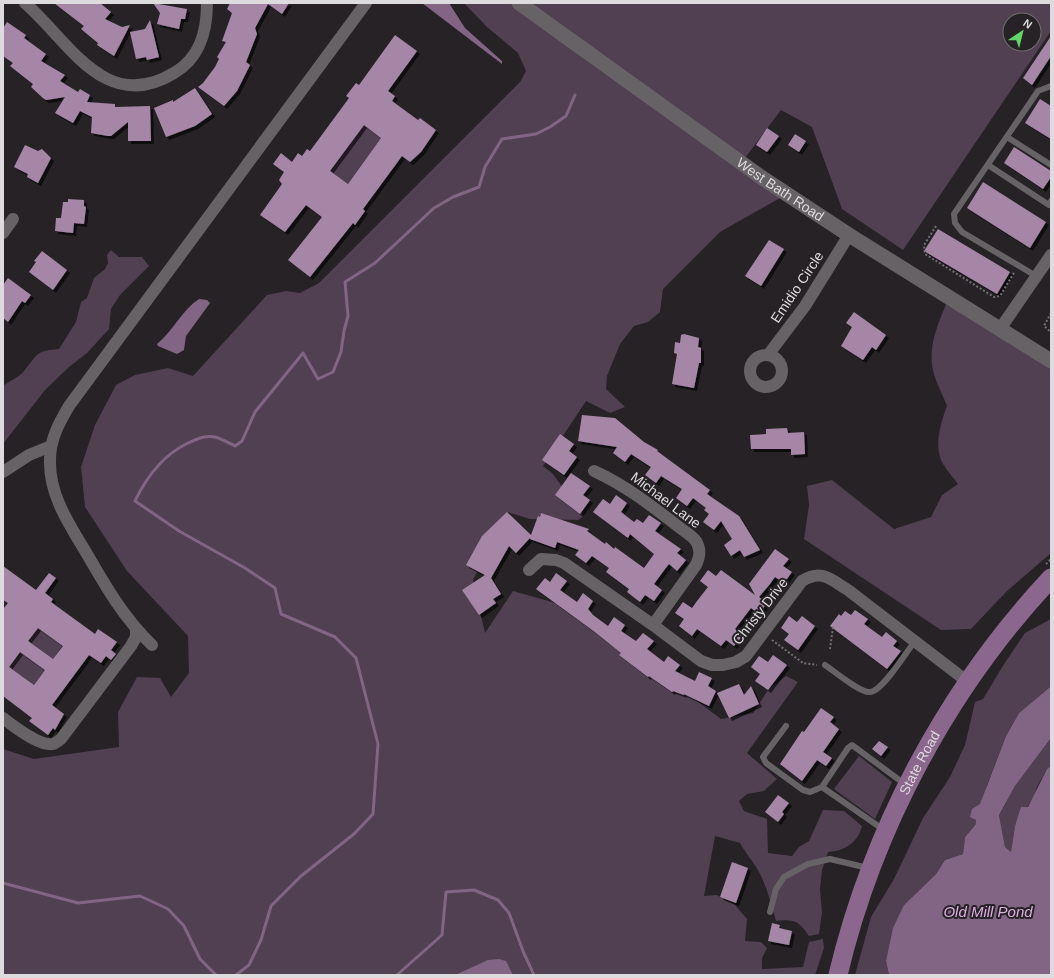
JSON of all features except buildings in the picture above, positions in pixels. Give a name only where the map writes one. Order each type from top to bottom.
[{"type":"main road","name":"State Road","points":[[838,975],[853,921],[871,869],[907,786],[937,731],[968,682],[1016,618],[1051,578]]},
{"type":"street","points":[[25,3],[38,14],[90,69],[101,77],[128,85],[153,83],[167,78],[188,63],[197,50],[204,35],[208,3]]},
{"type":"street","points":[[152,645],[136,629],[118,606],[59,506],[52,484],[50,460],[58,423],[366,3]]},
{"type":"street","name":"West Bath Road","points":[[519,3],[761,177],[849,235],[1051,361]]},
{"type":"street","points":[[3,233],[13,219]]},
{"type":"street","name":"Emidio Circle","points":[[768,355],[805,306],[849,235]]},
{"type":"street","points":[[1000,329],[1051,254]]},
{"type":"street","points":[[3,472],[29,455],[52,446]]},
{"type":"street","name":"Michael Lane","points":[[594,471],[615,480],[666,517],[695,540],[699,549],[700,557],[696,565],[653,625]]},
{"type":"street","name":"Christy Drive","points":[[529,570],[541,559],[556,560],[564,563],[653,625],[701,661],[712,665],[723,665],[736,662],[746,656],[802,581],[811,576],[820,575],[829,578],[848,590],[968,682]]},
{"type":"street","points":[[3,718],[26,734],[45,743],[53,744],[61,739],[131,646],[136,637],[136,629]]},
{"type":"lane","points":[[1036,276],[962,232],[955,223],[954,214],[1038,91],[1051,86]]},
{"type":"lane","points":[[1006,137],[1051,165]]},
{"type":"lane","points":[[988,165],[1049,205],[1051,201]]},
{"type":"lane","points":[[825,665],[862,690],[870,692],[877,690],[884,683],[915,641]]},
{"type":"lane","points":[[786,726],[763,757],[766,763],[803,790],[810,792],[822,786],[848,748],[852,745],[907,786]]},
{"type":"lane","points":[[822,786],[886,832]]},
{"type":"lane","points":[[770,912],[776,888],[784,877],[808,864],[830,859],[871,869]]},
{"type":"path","points":[[936,226],[924,245],[925,254],[994,298],[1000,296],[1018,266]]},
{"type":"path","points":[[1051,313],[1044,326],[1051,332]]},
{"type":"path","points":[[830,650],[833,627]]},
{"type":"path","points":[[768,637],[803,663],[817,665]]},
{"type":"shaded area","points":[[464,3],[1051,3],[1051,31],[1042,44],[1042,12],[1002,12],[1002,52],[1037,52],[903,250],[842,209],[812,127],[781,110],[742,162],[787,194],[720,232],[663,289],[660,312],[648,322],[634,326],[620,344],[607,376],[606,389],[625,407],[610,413],[586,401],[543,466],[552,473],[584,516],[578,520],[530,519],[507,512],[473,580],[485,633],[513,591],[573,608],[721,719],[753,713],[768,690],[786,676],[798,682],[747,753],[777,779],[764,791],[747,794],[739,801],[744,811],[767,819],[768,853],[792,856],[799,847],[809,841],[823,810],[844,811],[862,826],[857,837],[850,845],[840,850],[828,852],[822,870],[820,889],[822,912],[819,934],[809,936],[796,922],[787,920],[776,921],[762,878],[740,843],[715,836],[704,896],[717,895],[735,905],[747,919],[745,941],[761,942],[767,948],[762,958],[762,969],[803,967],[809,942],[823,939],[824,948],[815,975],[3,975],[3,749],[34,759],[119,747],[118,712],[137,677],[160,678],[171,697],[189,673],[188,636],[127,571],[85,507],[81,467],[95,425],[116,385],[135,375],[168,368],[193,376],[267,295],[286,291],[300,293],[319,283],[520,82],[526,71],[518,53],[487,27]]},
{"type":"shaded area","points":[[375,123],[386,131],[348,184],[341,179],[336,185],[326,178],[364,125],[370,130]]},
{"type":"shaded area","points":[[111,250],[119,257],[142,257],[149,266],[120,295],[111,309],[109,329],[87,353],[69,367],[45,390],[3,444],[3,386],[22,373],[41,352],[59,349],[76,322],[81,302],[87,298],[94,278],[105,269],[108,263],[107,255]]},
{"type":"shaded area","points":[[949,297],[1051,361],[1051,553],[1006,592],[971,629],[941,630],[804,539],[809,505],[807,486],[832,480],[894,529],[931,517],[942,495],[958,484],[945,467],[940,457],[938,442],[942,419],[947,406],[935,378],[932,364],[935,335]]},
{"type":"shaded area","points":[[1051,619],[1050,687],[1019,713],[1006,736],[987,785],[976,824],[965,837],[963,854],[945,860],[936,874],[904,905],[886,961],[889,975],[855,975],[871,917],[894,879],[923,818],[950,777],[965,745],[975,702],[983,699],[1025,633]]},
{"type":"shaded area","points":[[39,626],[53,639],[64,643],[50,664],[26,643]]},
{"type":"shaded area","points":[[23,648],[27,658],[46,668],[34,685],[9,667]]},
{"type":"shaded area","points":[[1051,738],[1051,766],[1047,769],[1033,798],[1015,826],[1011,853],[1005,847],[999,815],[1015,786]]},
{"type":"shaded area","points":[[859,756],[892,782],[875,819],[834,789]]},
{"type":"water","points":[[422,3],[449,3],[465,28],[502,61],[502,64]]},
{"type":"water","points":[[199,299],[207,300],[210,303],[186,336],[184,350],[177,354],[158,346],[157,344],[188,309]]},
{"type":"water","name":"Old Mill Pond","points":[[1051,680],[1051,738],[1015,786],[999,815],[1005,847],[1011,852],[1015,826],[1021,807],[1028,807],[1047,769],[1051,766],[1051,975],[889,975],[886,961],[893,928],[904,905],[936,874],[945,860],[963,854],[965,837],[976,824],[976,820],[970,817],[972,809],[980,804],[1006,736],[1019,713],[1050,687]]},
{"type":"water","points":[[499,959],[506,961],[513,975],[455,975],[488,960]]},
{"type":"waterway","points":[[236,975],[249,965],[261,940],[271,906],[301,876],[354,834],[373,814],[378,744],[356,658],[335,637],[281,614],[275,588],[245,568],[179,531],[135,501],[150,475],[163,460],[179,448],[195,440],[208,437],[215,437],[235,446],[242,441],[255,412],[303,353],[318,379],[333,372],[341,352],[348,316],[345,282],[375,263],[434,208],[453,197],[479,187],[485,167],[502,139],[536,134],[550,127],[566,116],[575,95]]},
{"type":"waterway","points":[[3,883],[78,903],[140,896],[168,909],[184,926],[200,959],[216,975]]},
{"type":"waterway","points":[[397,975],[442,935],[446,892],[474,890],[498,900],[509,913],[523,951],[534,975]]}]
